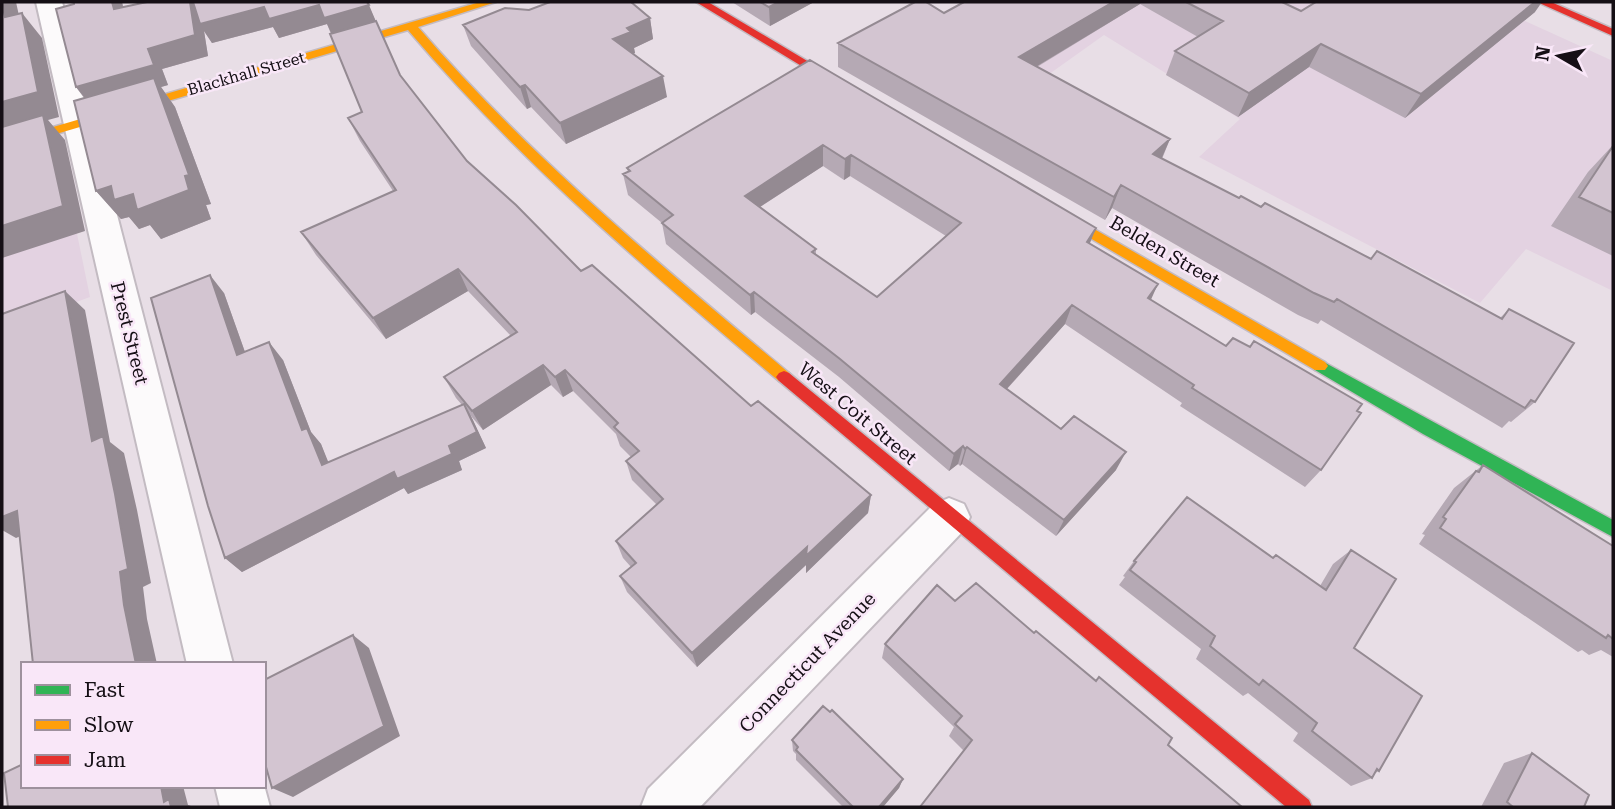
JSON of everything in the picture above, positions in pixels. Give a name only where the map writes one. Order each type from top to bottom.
[{"type":"street","name":"Prest Street","points":[[49,2],[210,662]]},
{"type":"street","name":"Blackhall Street","points":[[2,146],[491,2]]},
{"type":"street","points":[[701,2],[867,100]]},
{"type":"street","points":[[1542,2],[1613,33]]},
{"type":"street","name":"West Coit Street","points":[[410,25],[496,126],[581,206],[949,517],[1302,807]]},
{"type":"street","name":"Belden Street","points":[[1033,198],[1429,429],[1613,529]]},
{"type":"street","name":"Connecticut Avenue","points":[[666,807],[949,517]]},
{"type":"street","points":[[240,788],[245,807]]},
{"type":"shaded area","points":[[1005,2],[1483,2],[1613,61],[1613,291],[1526,249],[1480,303],[1199,157],[1240,119],[1104,35],[1045,77],[955,28]]},
{"type":"shaded area","points":[[61,156],[90,297],[2,329],[2,174]]},
{"type":"building","points":[[74,2],[112,2],[114,9],[147,2],[190,2],[195,35],[148,49],[154,65],[76,87],[56,9]]},
{"type":"building","points":[[193,2],[367,2],[369,5],[324,18],[319,5],[269,19],[264,7],[200,24]]},
{"type":"building","points":[[550,2],[631,2],[650,18],[627,28],[631,32],[613,39],[663,76],[560,123],[525,85],[520,87],[463,25],[505,8],[529,10]]},
{"type":"building","points":[[760,2],[779,2],[769,7]]},
{"type":"building","points":[[915,2],[926,2],[944,13],[964,2],[1113,2],[1019,57],[1170,139],[1153,154],[1239,198],[1241,196],[1261,207],[1265,203],[1371,259],[1377,251],[1502,319],[1509,309],[1574,343],[1535,402],[1531,400],[1525,408],[1337,299],[1334,302],[1314,293],[1121,185],[1114,197],[838,43]]},
{"type":"building","points":[[1186,2],[1282,2],[1301,11],[1316,2],[1535,2],[1421,94],[1321,44],[1249,93],[1175,51],[1223,21]]},
{"type":"building","points":[[2,3],[5,17],[22,13],[38,92],[2,102]]},
{"type":"building","points":[[376,21],[400,75],[467,161],[516,205],[581,271],[592,265],[751,406],[758,401],[871,495],[806,556],[807,547],[692,653],[620,576],[636,563],[616,541],[663,499],[626,461],[639,451],[614,427],[618,423],[565,370],[555,377],[543,365],[472,411],[444,377],[517,332],[458,269],[373,318],[301,232],[396,190],[348,118],[362,112],[330,34]]},
{"type":"building","points":[[810,60],[1096,228],[1087,242],[1158,284],[1148,298],[1226,346],[1233,338],[1250,347],[1254,341],[1362,404],[1357,411],[1361,413],[1321,470],[1192,388],[1194,385],[1072,305],[1000,384],[1061,429],[1074,416],[1126,452],[1064,520],[967,447],[965,449],[963,446],[954,454],[840,359],[754,292],[750,295],[662,223],[673,215],[623,174],[630,171],[627,168]],"holes":[[[823,145],[845,159],[851,155],[961,223],[877,297],[812,252],[816,249],[745,196]]]},
{"type":"building","points":[[154,78],[189,175],[185,176],[189,190],[137,210],[133,194],[114,200],[111,186],[96,191],[74,101]]},
{"type":"building","points":[[43,115],[63,206],[2,226],[2,127]]},
{"type":"building","points":[[1613,146],[1613,213],[1579,197]]},
{"type":"building","points":[[210,275],[237,355],[269,342],[302,430],[307,428],[322,465],[464,404],[477,432],[449,446],[452,454],[397,479],[394,472],[225,558],[208,506],[151,298]]},
{"type":"building","points":[[65,291],[92,441],[103,436],[115,494],[128,569],[120,572],[124,605],[136,662],[33,662],[17,511],[2,517],[2,314]]},
{"type":"building","points":[[1483,465],[1613,546],[1613,639],[1608,635],[1606,638],[1440,528],[1446,519],[1443,517]]},
{"type":"building","points":[[1187,497],[1273,558],[1276,555],[1326,590],[1351,550],[1396,579],[1354,648],[1422,696],[1379,771],[1377,769],[1372,778],[1312,731],[1317,723],[1263,680],[1259,685],[1210,646],[1215,636],[1130,570],[1136,562],[1134,561]]},
{"type":"building","points":[[976,583],[1034,633],[1036,631],[1096,681],[1099,677],[1172,738],[1168,745],[1242,807],[920,807],[972,740],[955,724],[962,716],[885,644],[937,585],[955,601]]},
{"type":"building","points":[[353,635],[384,726],[272,788],[266,767],[266,679]]},
{"type":"building","points":[[823,706],[830,712],[832,710],[903,779],[879,807],[853,807],[796,750],[798,747],[792,740]]},
{"type":"building","points":[[1532,753],[1589,795],[1584,807],[1513,807],[1507,802]]},
{"type":"building","points":[[21,765],[21,788],[161,788],[164,802],[169,799],[171,807],[8,807],[4,773]]},
{"type":"traffic: fast","points":[[1320,366],[1613,529]]},
{"type":"traffic: slow","points":[[2,146],[491,2]]},
{"type":"traffic: slow","points":[[410,25],[452,74],[542,166],[637,252],[784,377]]},
{"type":"traffic: slow","points":[[1049,208],[1320,366]]},
{"type":"traffic: jam","points":[[701,2],[850,90]]},
{"type":"traffic: jam","points":[[1542,2],[1613,33]]},
{"type":"traffic: jam","points":[[784,377],[1302,807]]}]
